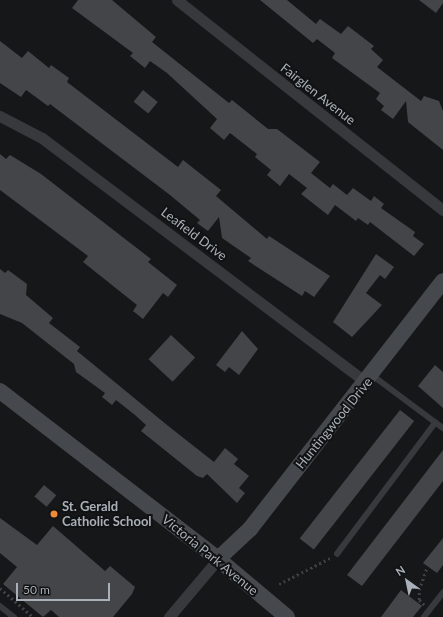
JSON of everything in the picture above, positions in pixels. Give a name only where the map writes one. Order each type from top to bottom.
[{"type":"main road","name":"Huntingwood Drive","points":[[218,559],[250,528],[369,378],[443,281]]},
{"type":"main road","name":"Victoria Park Avenue","points":[[0,391],[218,559],[287,617]]},
{"type":"street","name":"Fairglen Avenue","points":[[177,0],[443,210]]},
{"type":"street","name":"Leafield Drive","points":[[0,116],[42,138],[369,378]]},
{"type":"street","points":[[169,617],[218,559]]},
{"type":"lane","points":[[369,378],[443,428]]},
{"type":"lane","points":[[337,554],[435,423]]},
{"type":"lane","points":[[424,617],[443,593]]},
{"type":"lane","points":[[0,606],[14,617]]},
{"type":"path","points":[[279,584],[337,554]]},
{"type":"path","points":[[427,567],[419,600],[430,609]]},
{"type":"path","points":[[0,588],[34,617]]},
{"type":"building","points":[[78,0],[112,0],[156,37],[152,42],[229,103],[232,100],[268,129],[277,129],[320,162],[311,173],[330,188],[333,184],[347,195],[353,188],[371,201],[374,196],[384,204],[381,208],[415,232],[413,236],[424,244],[414,256],[370,222],[368,225],[358,218],[356,221],[335,205],[328,215],[301,194],[307,188],[289,174],[280,186],[267,175],[271,170],[255,157],[257,154],[230,133],[224,140],[210,128],[217,119],[167,73],[150,61],[145,68],[130,56],[133,53],[72,8]]},
{"type":"building","points":[[260,0],[287,0],[316,24],[320,19],[341,34],[348,26],[374,46],[371,49],[383,60],[377,67],[421,101],[424,96],[439,101],[443,111],[443,150],[408,122],[406,101],[393,119],[381,110],[384,106],[376,99],[380,93],[332,58],[335,53],[317,39],[313,43]]},
{"type":"building","points":[[419,0],[443,0],[443,3],[436,13]]},
{"type":"building","points":[[0,41],[22,58],[28,51],[49,68],[51,65],[69,78],[67,82],[178,167],[183,160],[221,190],[216,196],[267,239],[269,236],[330,276],[314,297],[305,291],[302,296],[248,261],[251,258],[222,238],[219,217],[208,231],[197,223],[200,220],[170,195],[50,104],[48,106],[26,90],[21,97],[0,83]]},
{"type":"building","points":[[143,90],[158,102],[148,114],[134,102]]},
{"type":"building","points":[[0,154],[6,159],[10,155],[41,174],[151,259],[148,262],[177,285],[168,297],[163,293],[143,319],[133,311],[137,305],[83,262],[88,256],[0,190]]},
{"type":"building","points":[[376,254],[394,267],[385,279],[380,275],[366,293],[382,305],[352,337],[333,322]]},
{"type":"building","points":[[0,269],[5,273],[8,270],[27,284],[26,295],[53,318],[49,323],[80,347],[77,351],[167,425],[214,462],[225,448],[238,459],[234,464],[249,476],[239,488],[245,493],[237,503],[207,474],[203,478],[197,476],[141,431],[146,425],[116,400],[112,405],[102,397],[105,393],[76,372],[74,364],[22,323],[0,314]]},
{"type":"building","points":[[242,331],[258,349],[239,375],[229,367],[225,372],[216,365]]},
{"type":"building","points":[[171,335],[195,358],[173,382],[148,359]]},
{"type":"building","points":[[435,365],[443,372],[443,408],[418,386]]},
{"type":"building","points":[[400,410],[414,421],[314,550],[300,538]]},
{"type":"building","points":[[443,450],[443,481],[362,586],[347,575]]},
{"type":"building","points":[[44,485],[56,495],[47,507],[34,496]]},
{"type":"building","points":[[0,518],[37,545],[53,526],[105,571],[110,566],[135,587],[132,594],[113,617],[59,617],[51,610],[43,617],[3,584],[17,567],[0,553]]},
{"type":"building","points":[[443,538],[443,565],[437,573],[423,563]]},
{"type":"building","points":[[401,590],[422,606],[413,617],[381,617]]},
{"type":"place","name":"St. Gerald Catholic School","points":[[54,514]]}]
